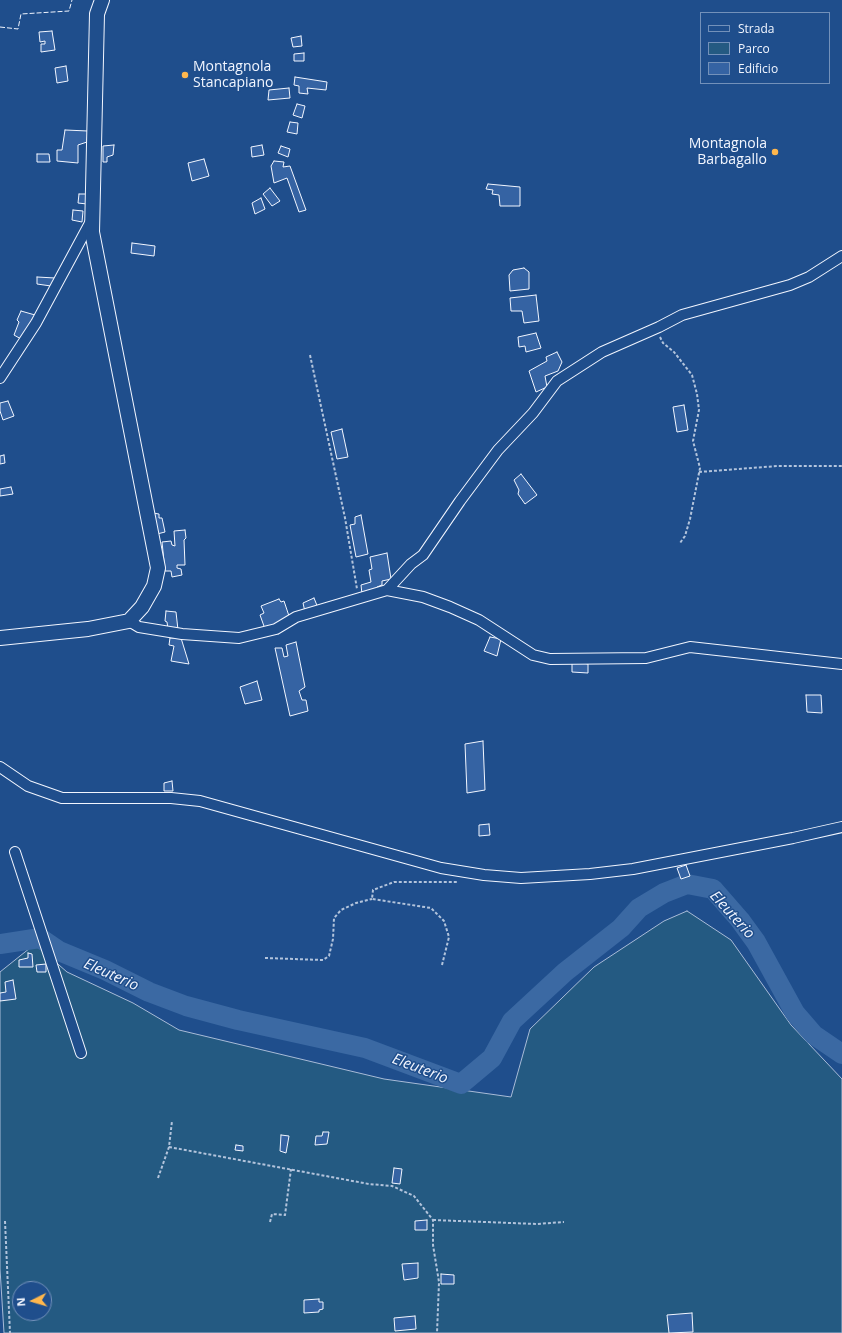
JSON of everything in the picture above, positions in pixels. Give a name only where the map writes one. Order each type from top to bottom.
[{"type":"street","points":[[0,638],[88,629],[129,621],[142,607],[154,586],[158,568],[92,232],[97,14],[102,0]]},
{"type":"street","points":[[0,378],[36,323],[93,215]]},
{"type":"street","points":[[387,590],[411,564],[423,555],[460,501],[498,450],[533,413],[557,381],[602,352],[656,329],[682,315],[790,285],[809,277],[842,256]]},
{"type":"street","points":[[129,621],[139,627],[182,634],[239,638],[276,629],[296,617],[387,590],[423,598],[450,607],[479,620],[533,655],[550,659],[646,658],[690,647],[842,664]]},
{"type":"street","points":[[0,767],[28,786],[62,798],[171,798],[200,801],[441,868],[521,878],[590,874],[633,869],[842,827]]},
{"type":"street","points":[[15,852],[81,1053]]},
{"type":"path","points":[[656,329],[663,343],[674,352],[692,374],[699,410],[693,441],[695,454],[700,468],[690,519],[685,536],[680,543]]},
{"type":"path","points":[[310,355],[345,518],[359,598]]},
{"type":"path","points":[[699,472],[778,466],[842,466]]},
{"type":"path","points":[[372,900],[373,890],[394,882],[460,882]]},
{"type":"path","points":[[264,958],[323,960],[329,956],[333,939],[334,918],[341,910],[356,903],[372,900],[431,908],[444,921],[449,937],[442,965]]},
{"type":"path","points":[[158,1178],[169,1147],[172,1121]]},
{"type":"path","points":[[169,1147],[369,1184],[392,1186],[414,1196],[433,1220],[433,1245],[438,1282],[437,1333]]},
{"type":"path","points":[[270,1222],[272,1214],[285,1215],[291,1169]]},
{"type":"path","points":[[433,1220],[537,1224],[564,1222]]},
{"type":"path","points":[[4,1221],[10,1333]]},
{"type":"green space","points":[[687,911],[731,940],[791,1025],[842,1079],[842,1333],[4,1333],[0,1269],[0,972],[35,944],[67,972],[133,1003],[179,1030],[384,1079],[511,1097],[530,1029],[594,967],[664,921]]},
{"type":"building","points":[[52,31],[55,50],[41,52],[41,44],[45,44],[45,41],[40,42],[39,32]]},
{"type":"building","points":[[301,36],[302,46],[293,47],[291,38]]},
{"type":"building","points":[[304,53],[304,61],[294,61],[294,54]]},
{"type":"building","points":[[66,66],[68,81],[57,83],[55,68]]},
{"type":"building","points":[[295,77],[327,82],[326,90],[307,88],[308,94],[299,93],[299,86],[294,85]]},
{"type":"building","points":[[289,88],[290,98],[268,100],[269,90]]},
{"type":"building","points":[[297,104],[305,106],[302,118],[293,115]]},
{"type":"building","points":[[290,122],[298,123],[297,134],[287,132]]},
{"type":"building","points":[[65,130],[88,131],[87,142],[78,145],[78,163],[57,161],[57,150],[62,150]]},
{"type":"building","points":[[114,145],[113,155],[107,157],[107,162],[103,162],[103,146]]},
{"type":"building","points":[[262,145],[264,155],[252,157],[251,147]]},
{"type":"building","points":[[281,146],[290,149],[288,157],[278,153]]},
{"type":"building","points":[[37,154],[49,154],[50,162],[37,162]]},
{"type":"building","points":[[204,159],[209,176],[192,181],[188,163]]},
{"type":"building","points":[[274,161],[284,162],[283,167],[290,166],[306,210],[299,212],[287,178],[274,183],[271,166]]},
{"type":"building","points":[[488,184],[520,187],[520,206],[500,206],[499,195],[492,194],[493,190],[486,189]]},
{"type":"building","points":[[270,188],[280,201],[272,206],[263,194]]},
{"type":"building","points":[[79,194],[87,194],[87,204],[78,203]]},
{"type":"building","points":[[261,198],[265,209],[255,214],[252,203]]},
{"type":"building","points":[[73,210],[83,211],[82,222],[72,220]]},
{"type":"building","points":[[132,243],[155,246],[154,256],[131,253]]},
{"type":"building","points":[[524,268],[529,272],[529,289],[510,291],[509,275],[513,270]]},
{"type":"building","points":[[37,277],[55,278],[51,286],[37,284]]},
{"type":"building","points":[[536,295],[539,321],[524,323],[522,311],[511,311],[510,298]]},
{"type":"building","points":[[21,311],[35,315],[21,339],[14,335],[19,322],[17,320]]},
{"type":"building","points":[[536,333],[541,348],[526,352],[525,346],[519,347],[518,337]]},
{"type":"building","points":[[557,352],[562,362],[558,371],[545,376],[547,387],[536,392],[529,371],[547,361],[546,357]]},
{"type":"building","points":[[8,401],[14,416],[3,420],[0,411],[0,403]]},
{"type":"building","points":[[684,405],[688,430],[677,432],[673,407]]},
{"type":"building","points":[[342,429],[348,457],[337,459],[331,432]]},
{"type":"building","points":[[4,455],[5,463],[0,464],[0,456]]},
{"type":"building","points":[[521,474],[537,495],[525,504],[518,494],[519,490],[514,480]]},
{"type":"building","points":[[11,487],[13,494],[0,496],[0,489]]},
{"type":"building","points":[[153,513],[159,514],[159,518],[162,518],[165,532],[157,534]]},
{"type":"building","points":[[361,515],[368,554],[356,557],[350,525],[355,524],[355,517]]},
{"type":"building","points":[[185,530],[185,565],[177,565],[177,568],[181,569],[182,575],[172,577],[171,571],[165,571],[162,542],[171,541],[172,545],[175,546],[174,531]]},
{"type":"building","points":[[387,553],[391,579],[382,581],[382,585],[377,587],[377,590],[362,594],[361,585],[371,582],[369,570],[372,569],[370,557]]},
{"type":"building","points":[[314,598],[318,608],[305,612],[303,603]]},
{"type":"building","points":[[279,599],[281,602],[284,601],[289,616],[285,622],[265,629],[260,615],[264,613],[261,606]]},
{"type":"building","points":[[166,611],[176,612],[178,630],[168,629],[167,622],[165,621]]},
{"type":"building","points":[[490,637],[501,639],[497,656],[484,651]]},
{"type":"building","points":[[170,638],[181,638],[189,664],[171,661],[174,646],[169,645]]},
{"type":"building","points":[[296,642],[305,687],[299,691],[302,700],[306,700],[308,711],[290,716],[275,648],[282,648],[284,657],[288,656],[286,645]]},
{"type":"building","points":[[572,661],[588,664],[588,673],[572,672]]},
{"type":"building","points":[[257,681],[262,700],[245,704],[240,687]]},
{"type":"building","points":[[806,695],[821,695],[822,713],[807,712]]},
{"type":"building","points":[[483,741],[485,790],[467,793],[465,744]]},
{"type":"building","points":[[172,781],[173,791],[164,791],[164,783]]},
{"type":"building","points":[[489,824],[490,835],[479,836],[479,825]]},
{"type":"building","points":[[686,865],[690,876],[681,879],[677,868]]},
{"type":"building","points":[[28,953],[32,954],[33,967],[19,967],[19,960],[28,958]]},
{"type":"building","points":[[46,964],[46,972],[37,972],[36,965]]},
{"type":"building","points":[[13,980],[16,999],[0,1001],[0,993],[6,992],[5,982]]},
{"type":"building","points":[[323,1132],[329,1132],[327,1144],[315,1145],[316,1136],[322,1136]]},
{"type":"building","points":[[281,1135],[289,1136],[286,1153],[280,1151]]},
{"type":"building","points":[[236,1145],[243,1146],[243,1151],[235,1150]]},
{"type":"building","points":[[394,1168],[402,1169],[400,1184],[392,1183]]},
{"type":"building","points":[[427,1220],[427,1230],[415,1230],[415,1221]]},
{"type":"building","points":[[418,1263],[418,1278],[404,1280],[402,1264]]},
{"type":"building","points":[[441,1274],[454,1275],[454,1284],[441,1284]]},
{"type":"building","points":[[319,1299],[319,1302],[323,1302],[323,1309],[319,1310],[319,1312],[304,1313],[304,1300]]},
{"type":"building","points":[[692,1313],[693,1332],[669,1333],[667,1315]]},
{"type":"building","points":[[415,1316],[416,1329],[395,1331],[394,1318]]},
{"type":"waterway","name":"Eleuterio","points":[[0,944],[40,938],[59,951],[105,970],[149,992],[186,1006],[238,1020],[365,1048],[461,1084],[492,1058],[512,1021],[565,972],[621,928],[639,908],[664,893],[687,884],[713,889],[740,920],[756,942],[795,1013],[814,1035],[842,1054]]},
{"type":"fence","points":[[0,27],[18,29],[21,14],[69,11],[72,0]]},
{"type":"place","name":"Montagnola Stancapiano","points":[[185,75]]},
{"type":"place","name":"Montagnola Barbagallo","points":[[775,152]]}]
